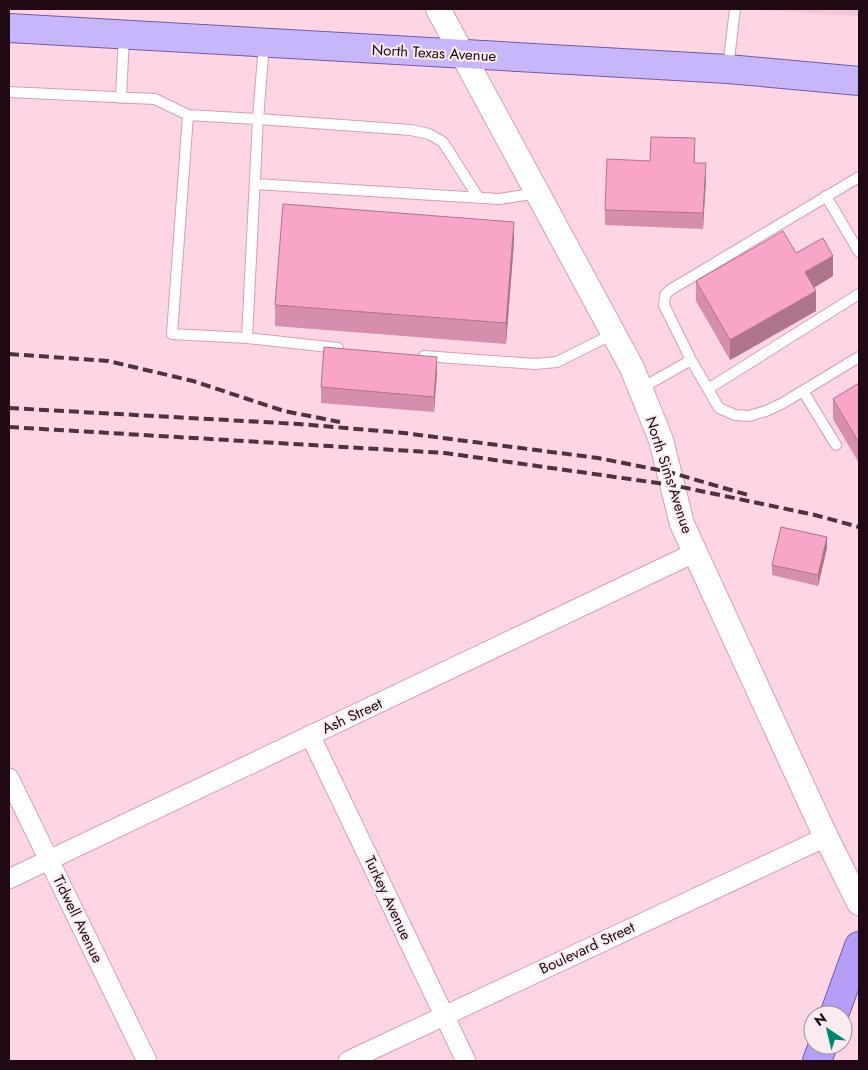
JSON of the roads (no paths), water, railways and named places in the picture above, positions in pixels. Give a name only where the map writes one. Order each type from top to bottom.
[{"type":"highway","points":[[838,1005],[859,946]]},
{"type":"main road","name":"North Texas Avenue","points":[[9,28],[728,69],[859,80]]},
{"type":"street","name":"North Sims Avenue","points":[[438,9],[632,368],[661,440],[682,524],[826,837],[859,903]]},
{"type":"street","name":"Ash Street","points":[[9,879],[696,552]]},
{"type":"street","name":"Turkey Avenue","points":[[310,736],[466,1061]]},
{"type":"street","name":"Tidwell Avenue","points":[[9,778],[147,1061]]},
{"type":"street","name":"Boulevard Street","points":[[348,1061],[826,837]]},
{"type":"lane","points":[[728,69],[735,9]]},
{"type":"lane","points":[[121,98],[124,35]]},
{"type":"lane","points":[[247,338],[258,119],[264,43]]},
{"type":"lane","points":[[9,92],[155,99],[188,115],[411,130],[429,134],[443,142],[478,197]]},
{"type":"lane","points":[[188,115],[172,334],[247,338],[347,349]]},
{"type":"lane","points":[[859,177],[670,290],[665,295],[664,305],[719,408],[735,415],[749,416],[766,411],[804,391],[859,356]]},
{"type":"lane","points":[[255,184],[499,199],[538,193]]},
{"type":"lane","points":[[826,196],[859,252]]},
{"type":"lane","points":[[708,389],[859,294]]},
{"type":"lane","points":[[413,355],[535,364],[557,362],[613,334]]},
{"type":"lane","points":[[640,389],[692,360]]},
{"type":"lane","points":[[804,391],[836,445]]},
{"type":"railway","points":[[9,354],[108,361],[193,381],[284,411],[340,422]]},
{"type":"railway","points":[[9,408],[299,424],[404,433],[598,458],[669,472],[748,495]]},
{"type":"railway","points":[[9,427],[445,453],[672,485],[815,515],[859,527]]}]
